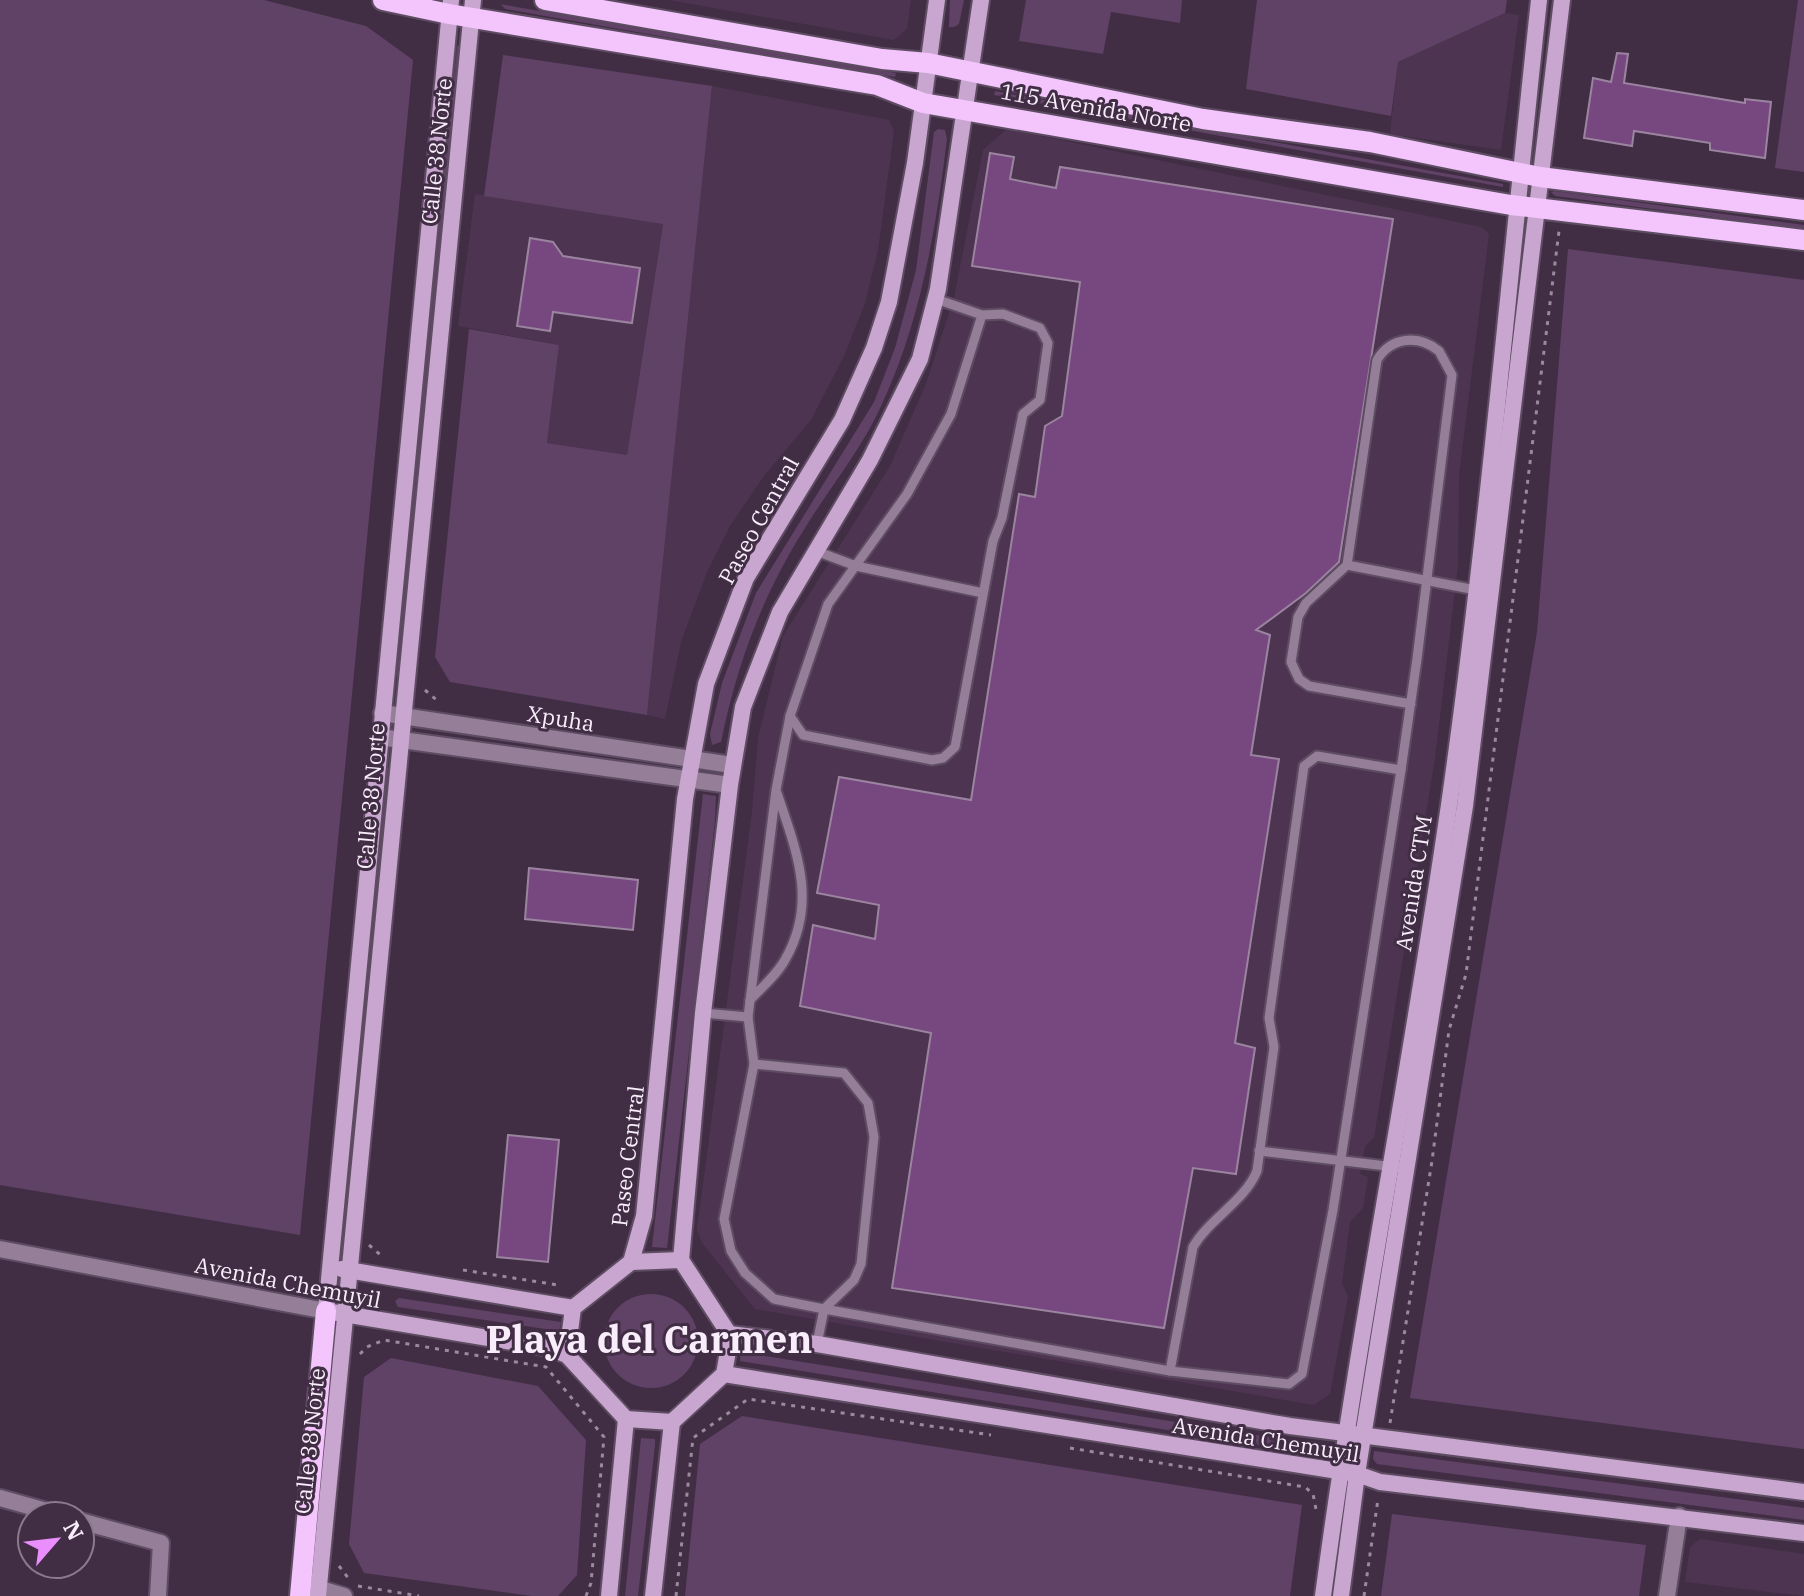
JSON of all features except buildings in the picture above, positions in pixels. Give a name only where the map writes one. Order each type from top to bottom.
[{"type":"main road","name":"115 Avenida Norte","points":[[383,0],[473,8],[877,85],[923,103],[965,107],[1526,206],[1804,240]]},
{"type":"main road","points":[[545,0],[882,59],[928,63]]},
{"type":"main road","name":"Paseo Central","points":[[631,1262],[644,1216],[690,770],[706,684],[746,578],[842,420],[874,348],[889,302],[937,0]]},
{"type":"main road","points":[[653,1596],[672,1422],[724,1374],[729,1334],[681,1260],[703,1013],[732,765],[743,707],[780,612],[870,460],[920,359],[936,299],[981,0]]},
{"type":"main road","points":[[1530,175],[1539,0]]},
{"type":"main road","points":[[1530,175],[1562,0]]},
{"type":"main road","name":"Calle 38 Norte","points":[[336,1313],[329,1267],[449,44],[450,7]]},
{"type":"main road","name":"Calle 38 Norte","points":[[309,1591],[336,1313],[350,1270],[401,715],[473,8]]},
{"type":"main road","name":"115 Avenida Norte","points":[[928,63],[1203,119],[1370,142],[1530,175],[1804,210]]},
{"type":"main road","name":"Avenida CTM","points":[[1341,1596],[1357,1474],[1465,806],[1483,592],[1530,175]]},
{"type":"main road","name":"Avenida CTM","points":[[1323,1596],[1339,1471],[1483,592]]},
{"type":"main road","points":[[672,1422],[626,1419],[567,1355],[573,1308],[631,1262],[681,1260]]},
{"type":"main road","name":"Avenida Chemuyil","points":[[329,1267],[573,1308]]},
{"type":"main road","name":"Avenida Chemuyil","points":[[336,1313],[549,1348],[567,1355]]},
{"type":"main road","name":"Avenida Chemuyil","points":[[729,1334],[817,1344],[1084,1393],[1346,1432],[1804,1492]]},
{"type":"main road","name":"Avenida Chemuyil","points":[[724,1374],[1339,1471],[1380,1482],[1804,1533]]},
{"type":"main road","points":[[609,1596],[626,1419]]},
{"type":"street","name":"Xpuha","points":[[382,713],[690,770],[730,785]]},
{"type":"street","name":"Xpuha","points":[[380,737],[690,770],[732,765]]},
{"type":"street","name":"Avenida Chemuyil","points":[[0,1249],[336,1313]]},
{"type":"street","points":[[1667,1596],[1679,1516]]},
{"type":"street","points":[[96,1525],[161,1543],[158,1596]]},
{"type":"street","points":[[309,1591],[344,1596]]},
{"type":"lane","points":[[790,716],[803,735],[932,760],[943,758],[955,747],[983,593],[1023,414],[1040,400],[1048,343],[1040,328],[1003,314],[982,315],[936,299]]},
{"type":"lane","points":[[982,315],[951,414],[907,494],[828,604],[790,716],[776,790],[748,1017],[754,1064],[724,1219],[731,1251],[745,1273],[774,1299],[824,1309],[1170,1371],[1289,1384],[1302,1374],[1328,1250],[1411,704],[1452,375],[1439,351],[1413,340],[1399,341],[1385,347],[1377,360],[1347,565],[1302,608],[1291,662],[1294,671],[1309,686],[1411,704]]},
{"type":"lane","points":[[816,551],[856,566],[983,593]]},
{"type":"lane","points":[[1347,565],[1483,592]]},
{"type":"lane","points":[[1170,1371],[1193,1247],[1202,1232],[1252,1182],[1259,1151],[1274,1047],[1269,1018],[1304,766],[1317,756],[1401,770]]},
{"type":"lane","points":[[750,1000],[786,960],[801,924],[805,895],[800,860],[776,790]]},
{"type":"lane","points":[[703,1013],[748,1017]]},
{"type":"lane","points":[[754,1064],[844,1073],[868,1103],[874,1137],[861,1264],[854,1280],[824,1309],[817,1344]]},
{"type":"lane","points":[[1259,1151],[1406,1168]]},
{"type":"path","points":[[370,1246],[382,1257],[395,1260]]},
{"type":"path","points":[[453,1269],[558,1285]]},
{"type":"path","points":[[367,1347],[384,1340],[546,1367],[604,1437],[591,1583],[586,1596]]},
{"type":"path","points":[[676,1596],[693,1438],[748,1399],[997,1436]]},
{"type":"path","points":[[1059,1446],[1305,1487],[1313,1494]]},
{"type":"path","points":[[1364,1596],[1380,1482]]},
{"type":"path","points":[[344,1576],[358,1587],[419,1596]]},
{"type":"shaded area","points":[[0,0],[264,0],[366,26],[413,60],[300,1235],[0,1185]]},
{"type":"shaded area","points":[[669,0],[911,0],[907,29],[894,40]]},
{"type":"shaded area","points":[[950,0],[964,0],[959,24],[954,27],[949,27]]},
{"type":"shaded area","points":[[1026,0],[1182,0],[1180,23],[1111,12],[1103,54],[1019,41]]},
{"type":"shaded area","points":[[1257,0],[1507,0],[1505,13],[1398,62],[1391,116],[1246,89]]},
{"type":"shaded area","points":[[1798,0],[1804,0],[1804,172],[1775,168]]},
{"type":"shaded area","points":[[501,4],[896,73],[895,77],[505,9]]},
{"type":"shaded area","points":[[1505,13],[1519,15],[1501,150],[1390,134],[1398,62]]},
{"type":"shaded area","points":[[457,46],[461,46],[461,53],[398,677],[394,676]]},
{"type":"shaded area","points":[[503,55],[712,86],[647,715],[450,682],[435,657],[469,329],[559,345],[547,443],[627,455],[663,224],[484,196]]},
{"type":"shaded area","points":[[712,86],[889,120],[894,131],[878,250],[865,303],[844,356],[811,420],[766,473],[730,526],[707,572],[681,642],[665,719],[647,715]]},
{"type":"shaded area","points":[[995,91],[1503,184],[1503,187],[994,95]]},
{"type":"shaded area","points":[[1007,129],[1481,227],[1489,234],[1459,475],[1458,565],[1435,758],[1374,1138],[1365,1146],[1360,1174],[1368,1177],[1363,1208],[1350,1222],[1342,1283],[1348,1297],[1330,1394],[1314,1405],[755,1309],[702,1243],[697,1230],[752,812],[758,738],[783,636],[890,466],[926,384],[954,298],[983,150]]},
{"type":"shaded area","points":[[945,130],[947,139],[938,207],[917,307],[896,372],[865,437],[805,528],[776,579],[743,658],[721,742],[712,745],[710,734],[722,683],[756,593],[874,402],[895,348],[916,270],[934,132]]},
{"type":"shaded area","points":[[1551,192],[1804,225],[1804,229],[1555,196]]},
{"type":"shaded area","points":[[475,194],[663,223],[627,455],[547,443],[559,345],[458,326]]},
{"type":"shaded area","points":[[1568,249],[1804,280],[1804,1449],[1410,1398],[1537,632]]},
{"type":"shaded area","points":[[386,768],[390,768],[344,1224],[339,1224]]},
{"type":"shaded area","points":[[703,794],[716,796],[715,820],[667,1248],[652,1247]]},
{"type":"shaded area","points":[[651,1294],[669,1297],[684,1308],[695,1323],[698,1341],[695,1359],[684,1374],[669,1385],[651,1388],[633,1385],[618,1374],[607,1359],[604,1341],[607,1323],[618,1308],[633,1297]]},
{"type":"shaded area","points":[[399,1298],[561,1322],[559,1331],[398,1307],[395,1301]]},
{"type":"shaded area","points":[[741,1352],[1288,1440],[1296,1445],[1291,1450],[740,1361]]},
{"type":"shaded area","points":[[391,1358],[538,1386],[586,1440],[577,1575],[558,1596],[532,1596],[364,1573],[349,1544],[364,1377]]},
{"type":"shaded area","points":[[742,1416],[1302,1505],[1290,1596],[685,1596],[700,1444]]},
{"type":"shaded area","points":[[641,1438],[655,1439],[655,1445],[638,1596],[625,1596]]},
{"type":"shaded area","points":[[1374,1451],[1804,1508],[1804,1520],[1377,1464],[1373,1459]]},
{"type":"shaded area","points":[[1392,1514],[1646,1545],[1639,1596],[1381,1596]]},
{"type":"shaded area","points":[[1700,1539],[1804,1554],[1804,1596],[1685,1582],[1690,1547]]},
{"type":"district","name":"Playa del Carmen","points":[[649,1338]]}]
